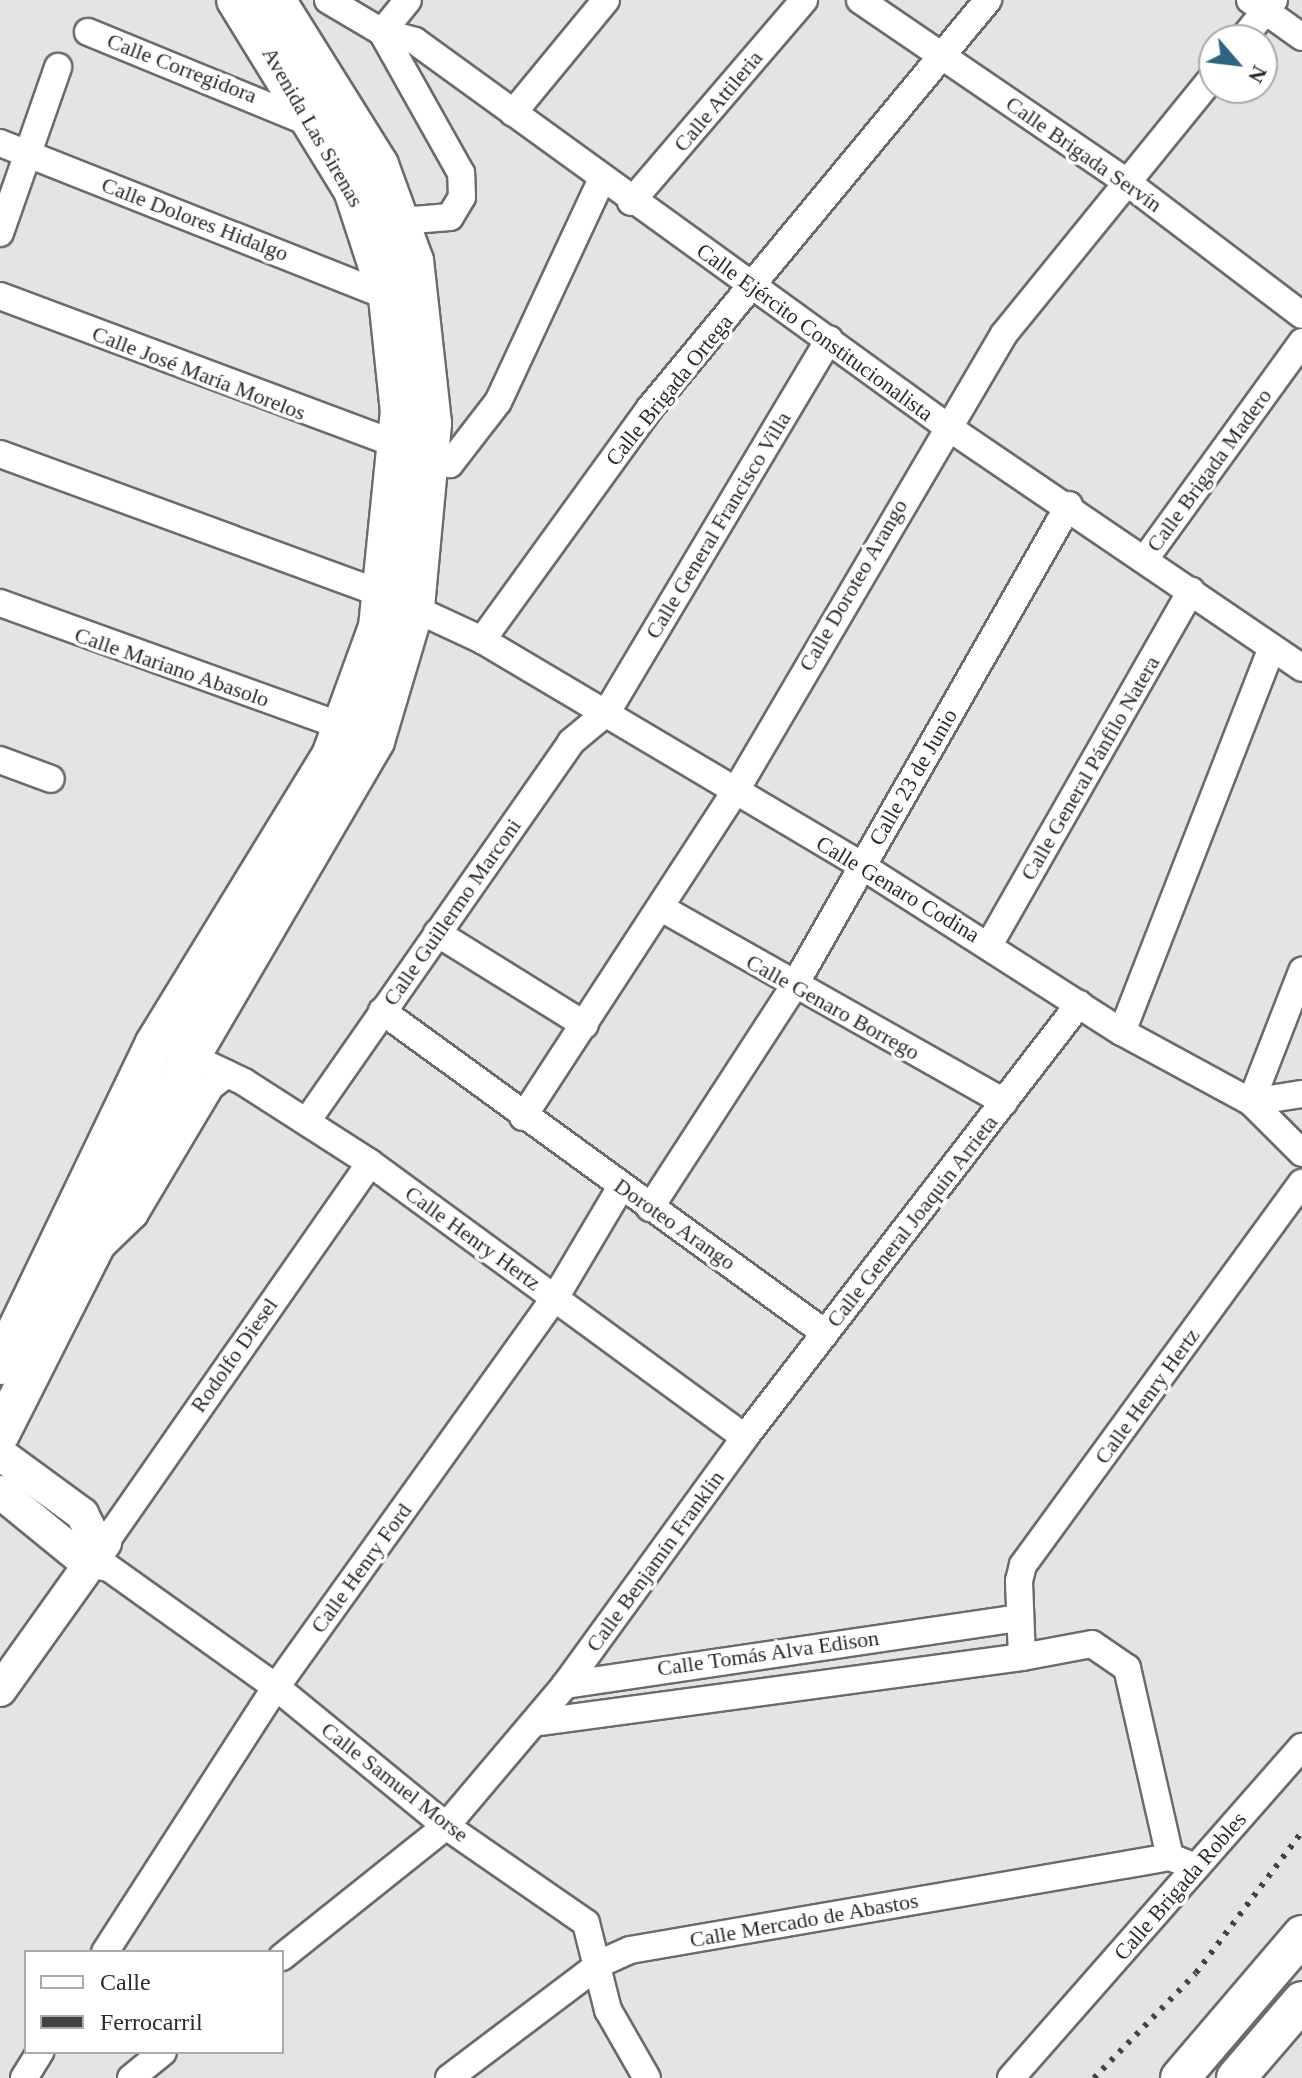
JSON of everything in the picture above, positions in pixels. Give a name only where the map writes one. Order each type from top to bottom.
[{"type":"main road","name":"Avenida Las Sirenas","points":[[236,0],[319,128],[372,237],[388,297],[414,456]]},
{"type":"main road","name":"Avenida Las Sirenas","points":[[276,0],[344,102],[401,221],[424,309],[414,456]]},
{"type":"main road","points":[[0,1434],[191,1056],[375,741],[399,601],[414,456]]},
{"type":"main road","points":[[0,1365],[155,1043],[345,727],[399,601]]},
{"type":"main road","points":[[1180,2078],[1241,2001],[1298,1949]]},
{"type":"main road","points":[[1152,2078],[1198,2029],[1241,2001]]},
{"type":"main road","points":[[1236,2078],[1302,2001]]},
{"type":"street","name":"Calle Ejército Constitucionalista","points":[[328,0],[382,32],[415,41],[601,181],[829,339],[945,425],[1069,505],[1302,668]]},
{"type":"street","points":[[401,221],[450,217],[462,197],[461,173],[382,32],[408,0]]},
{"type":"street","points":[[513,113],[606,0]]},
{"type":"street","name":"Calle Attileria","points":[[631,202],[804,0]]},
{"type":"street","name":"Calle Brigada Servín","points":[[860,0],[1128,183],[1302,315]]},
{"type":"street","name":"Calle Brigada Ortega","points":[[482,640],[650,408],[988,0]]},
{"type":"street","points":[[1251,24],[1263,4],[1302,37]]},
{"type":"street","name":"Calle Corregidora","points":[[88,32],[319,128]]},
{"type":"street","points":[[0,233],[58,67]]},
{"type":"street","name":"Calle Doroteo Arango","points":[[523,1117],[663,909],[735,792],[945,425],[1004,334],[1198,96]]},
{"type":"street","name":"Calle Dolores Hidalgo","points":[[0,143],[388,297]]},
{"type":"street","points":[[414,456],[459,460],[541,318],[601,181]]},
{"type":"street","name":"Calle José María Morelos","points":[[0,296],[414,456]]},
{"type":"street","name":"Calle General Francisco Villa","points":[[607,712],[829,339]]},
{"type":"street","name":"Calle Brigada Madero","points":[[1145,559],[1302,342]]},
{"type":"street","name":"Calle Genaro Codina","points":[[0,454],[399,601],[482,640],[862,866],[1122,1032],[1251,1102],[1302,1153]]},
{"type":"street","name":"Calle 23 de Junio","points":[[650,1208],[794,986],[1069,505]]},
{"type":"street","name":"Calle General Pánfilo Natera","points":[[989,945],[1191,591]]},
{"type":"street","name":"Calle Mariano Abasolo","points":[[0,603],[345,727]]},
{"type":"street","points":[[1122,1032],[1272,648]]},
{"type":"street","name":"Calle Guillermo Marconi","points":[[307,1121],[571,742],[607,712]]},
{"type":"street","points":[[0,760],[51,779]]},
{"type":"street","name":"Calle Genaro Borrego","points":[[663,909],[794,986],[1004,1102]]},
{"type":"street","points":[[437,933],[585,1025]]},
{"type":"street","points":[[1251,1102],[1302,971]]},
{"type":"street","name":"Calle General Joaquín Arrieta","points":[[745,1437],[1079,1004]]},
{"type":"street","name":"Doroteo Arango","points":[[382,1011],[523,1117],[825,1333]]},
{"type":"street","name":"Calle Henry Hertz","points":[[155,1043],[227,1074],[370,1163],[745,1437]]},
{"type":"street","points":[[90,1256],[134,1215],[211,1086],[227,1074]]},
{"type":"street","points":[[1251,1102],[1302,1094]]},
{"type":"street","name":"Rodolfo Diesel","points":[[91,1550],[370,1163]]},
{"type":"street","name":"Calle Henry Hertz","points":[[1022,1657],[1016,1618],[1023,1565],[1302,1183]]},
{"type":"street","name":"Calle Henry Ford","points":[[106,1950],[276,1687],[555,1298],[621,1187]]},
{"type":"street","name":"Calle Benjamín Franklin","points":[[565,1685],[745,1437]]},
{"type":"street","points":[[0,1454],[82,1514],[91,1550],[0,1690]]},
{"type":"street","name":"Calle Samuel Morse","points":[[0,1479],[276,1687],[446,1826],[586,1923],[601,1963],[608,2010],[647,2078]]},
{"type":"street","name":"Calle Samuel Morse","points":[[0,1492],[91,1550]]},
{"type":"street","points":[[0,1518],[63,1563],[91,1550]]},
{"type":"street","name":"Calle Tomás Alva Edison","points":[[565,1685],[1016,1618]]},
{"type":"street","name":"Calle Tomás Alva Edison","points":[[541,1722],[1022,1657],[1092,1644],[1122,1660],[1170,1857]]},
{"type":"street","points":[[284,1955],[446,1826],[541,1722],[565,1685]]},
{"type":"street","name":"Calle Brigada Robles","points":[[1011,2078],[1302,1747]]},
{"type":"street","points":[[1170,1857],[1196,1867]]},
{"type":"street","name":"Calle Mercado de Abastos","points":[[449,2078],[601,1963],[630,1950],[1170,1857]]},
{"type":"street","points":[[24,2078],[39,2054]]},
{"type":"street","points":[[131,2078],[161,2054]]},
{"type":"railway","points":[[1094,2078],[1196,1973],[1302,1832]]}]
